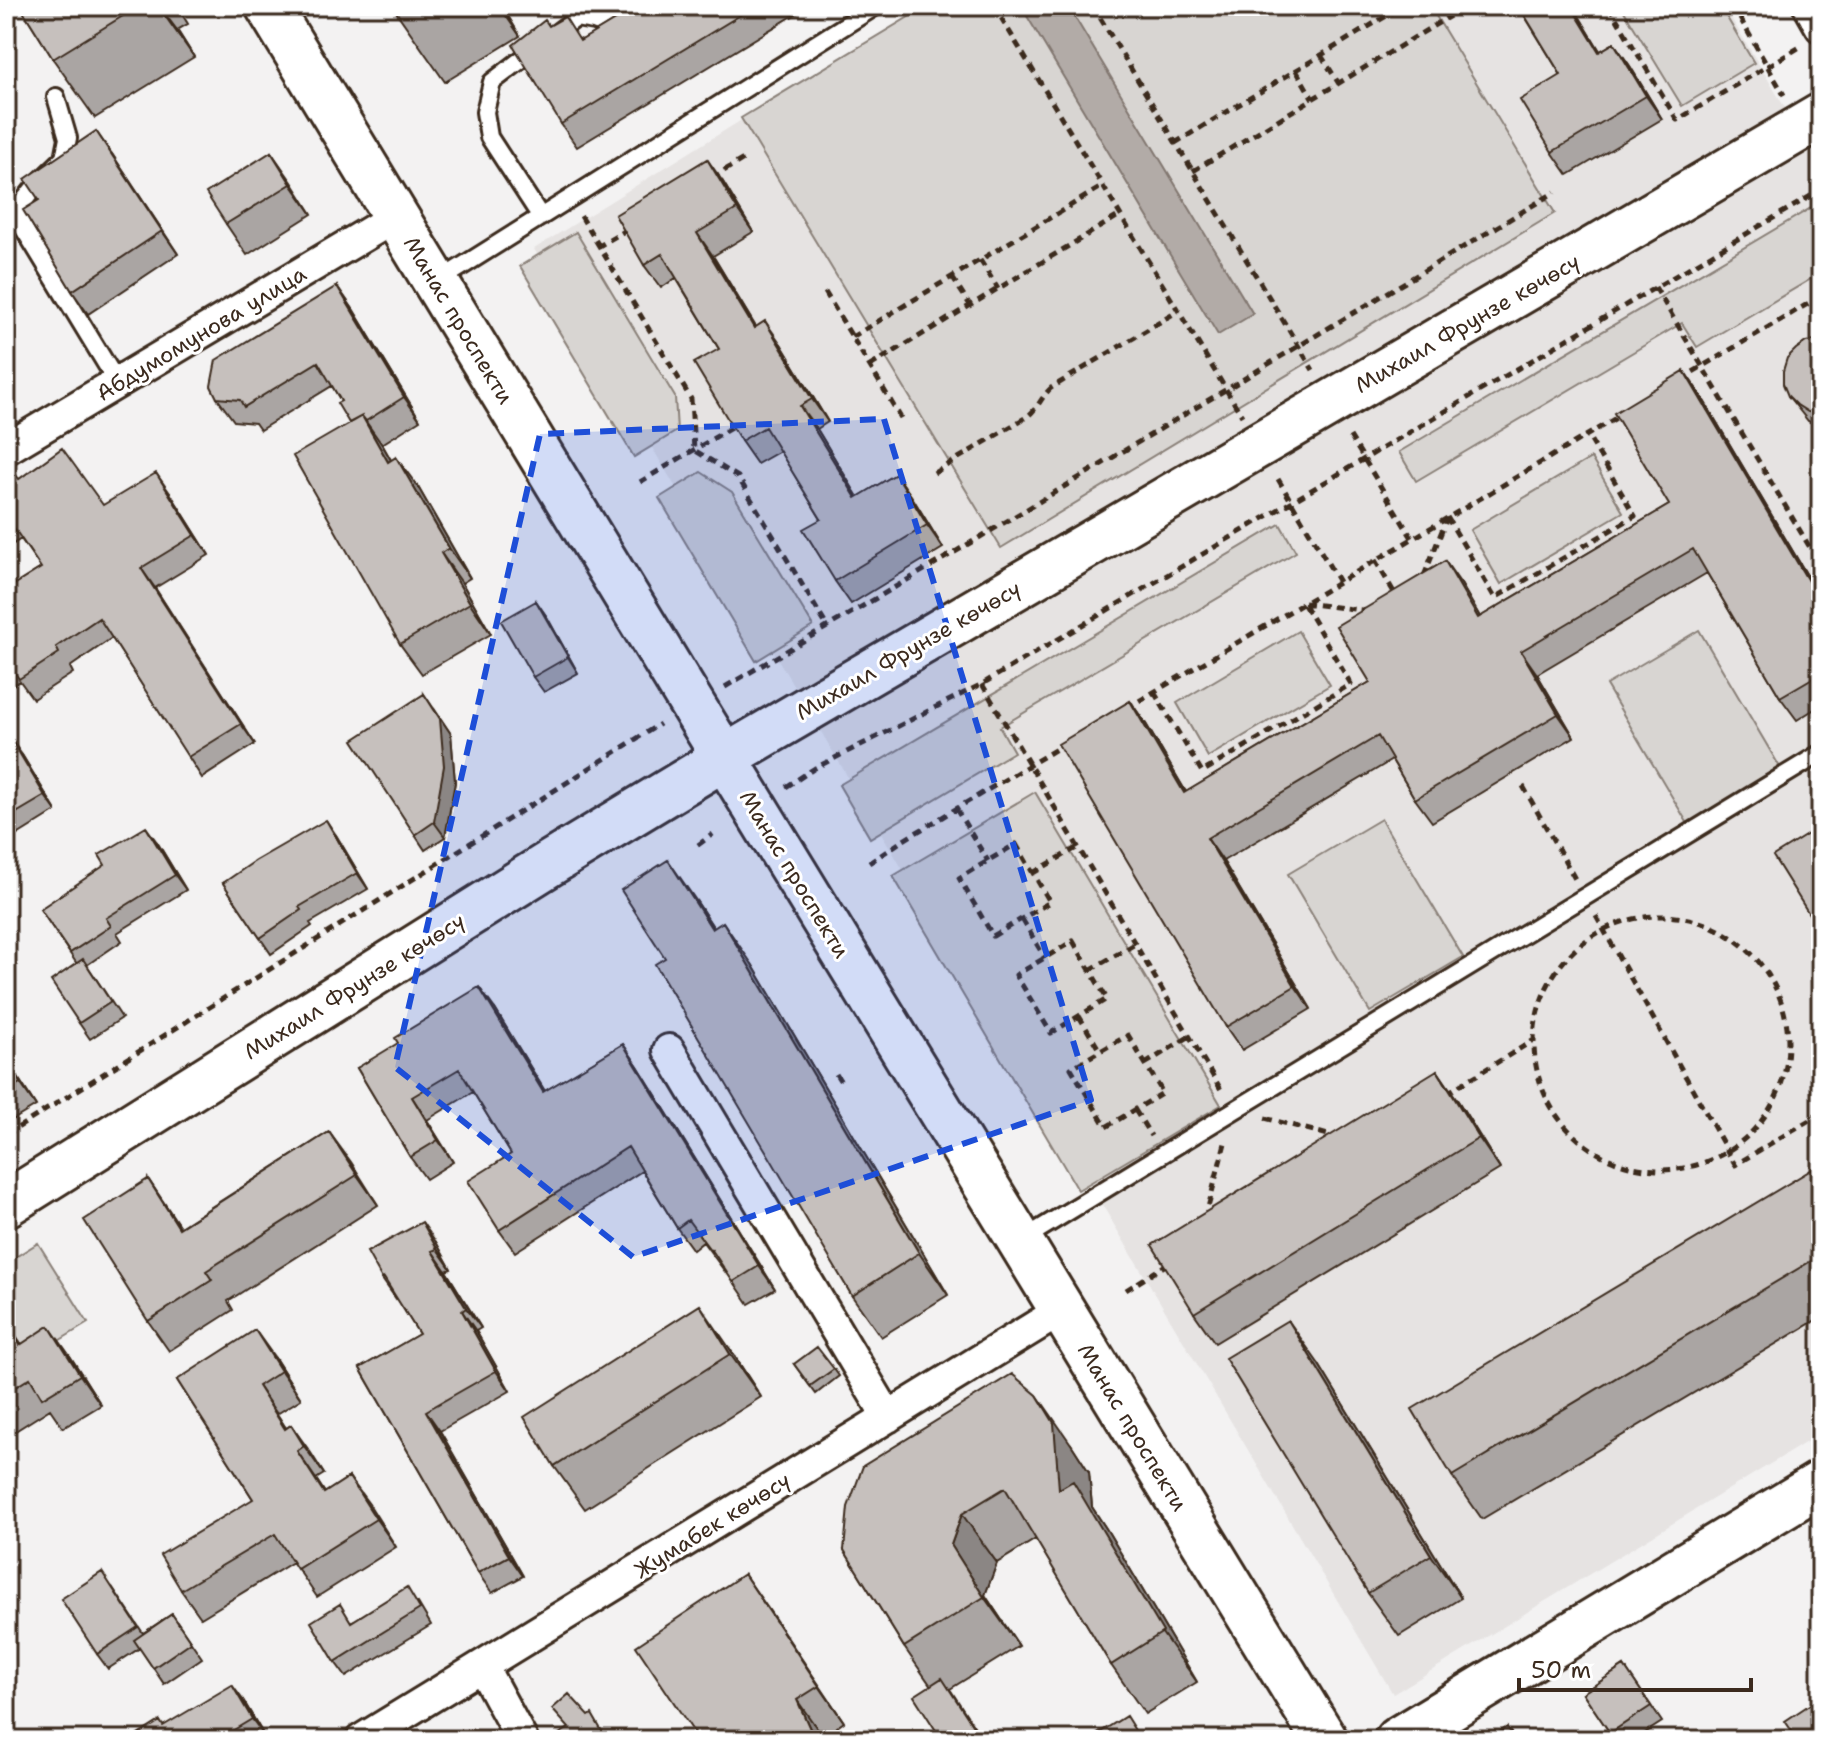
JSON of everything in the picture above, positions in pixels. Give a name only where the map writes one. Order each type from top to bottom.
[{"type":"main road","name":"Манас проспекти","points":[[268,6],[1325,1740]]},
{"type":"main road","name":"Михаил Фрунзе көчөсү","points":[[6,1204],[549,864],[1806,111]]},
{"type":"main road","points":[[1397,1740],[1821,1483]]},
{"type":"street","points":[[1809,6],[1821,27]]},
{"type":"street","name":"Абдумомунова улица","points":[[6,449],[395,217]]},
{"type":"street","points":[[669,1050],[888,1417]]},
{"type":"street","name":"Жумабек көчөсү","points":[[361,1740],[1062,1310]]},
{"type":"street","points":[[482,1666],[522,1740]]},
{"type":"lane","points":[[541,217],[489,137],[485,112],[492,82],[576,18],[614,29],[632,24],[661,6]]},
{"type":"lane","points":[[436,283],[876,6]]},
{"type":"lane","points":[[56,97],[68,138],[64,158],[23,202],[21,224],[117,382]]},
{"type":"lane","points":[[1020,1241],[1821,753]]},
{"type":"path","points":[[994,6],[1245,422]]},
{"type":"path","points":[[1093,6],[1318,378]]},
{"type":"path","points":[[1175,143],[1403,6]]},
{"type":"path","points":[[1609,6],[1677,120],[1785,56]]},
{"type":"path","points":[[1733,6],[1767,66],[1806,111]]},
{"type":"path","points":[[1193,171],[1450,16]]},
{"type":"path","points":[[1321,55],[1339,84]]},
{"type":"path","points":[[1296,70],[1313,99]]},
{"type":"path","points":[[705,182],[745,158]]},
{"type":"path","points":[[852,337],[1103,186]]},
{"type":"path","points":[[782,789],[815,768],[982,684],[1821,190]]},
{"type":"path","points":[[718,691],[1555,192]]},
{"type":"path","points":[[570,198],[691,399],[694,450]]},
{"type":"path","points":[[870,366],[1120,215]]},
{"type":"path","points":[[599,246],[639,222]]},
{"type":"path","points":[[980,260],[998,289]]},
{"type":"path","points":[[952,277],[970,305]]},
{"type":"path","points":[[1655,287],[1821,566]]},
{"type":"path","points":[[825,292],[901,418]]},
{"type":"path","points":[[1676,382],[1821,296]]},
{"type":"path","points":[[934,473],[1028,416],[1051,388],[1178,311]]},
{"type":"path","points":[[1117,714],[1625,412]]},
{"type":"path","points":[[640,482],[734,426]]},
{"type":"path","points":[[1447,517],[1495,598],[1635,516],[1587,434]]},
{"type":"path","points":[[1350,436],[1412,538]]},
{"type":"path","points":[[694,450],[738,477],[828,628]]},
{"type":"path","points":[[1278,479],[1339,582]]},
{"type":"path","points":[[1419,588],[1447,517]]},
{"type":"path","points":[[1375,560],[1401,605]]},
{"type":"path","points":[[1303,603],[1378,612]]},
{"type":"path","points":[[1154,692],[1202,772],[1351,684],[1303,603]]},
{"type":"path","points":[[982,684],[1233,1110],[1202,1230]]},
{"type":"path","points":[[6,1135],[660,724]]},
{"type":"path","points":[[869,863],[1067,743]]},
{"type":"path","points":[[1523,786],[1735,1165],[1821,1113]]},
{"type":"path","points":[[956,809],[988,861]]},
{"type":"path","points":[[698,845],[713,834]]},
{"type":"path","points":[[1016,844],[1050,902],[993,936],[959,878],[988,861],[1016,844]]},
{"type":"path","points":[[1033,873],[1078,847]]},
{"type":"path","points":[[1647,916],[1693,919],[1734,938],[1767,971],[1785,1012],[1789,1035],[1788,1058],[1774,1102],[1762,1121],[1728,1151],[1688,1168],[1666,1170],[1624,1165],[1604,1157],[1577,1139],[1556,1115],[1545,1096],[1538,1076],[1534,1040],[1545,991],[1555,972],[1569,956],[1603,930],[1647,916]]},
{"type":"path","points":[[1022,919],[1045,958]]},
{"type":"path","points":[[1073,941],[1107,999],[1051,1033],[1016,975],[1045,958],[1073,941]]},
{"type":"path","points":[[1090,970],[1135,944]]},
{"type":"path","points":[[1079,1016],[1100,1051]]},
{"type":"path","points":[[1128,1035],[1163,1093],[1106,1127],[1071,1068],[1100,1051],[1128,1035]]},
{"type":"path","points":[[1145,1064],[1190,1036]]},
{"type":"path","points":[[1443,1096],[1534,1040]]},
{"type":"path","points":[[836,1074],[843,1085]]},
{"type":"path","points":[[1135,1110],[1161,1154]]},
{"type":"path","points":[[1233,1110],[1350,1140]]},
{"type":"path","points":[[1126,1290],[1174,1260]]},
{"type":"highlighted area","points":[[884,419],[1091,1100],[633,1257],[395,1067],[540,434]]},
{"type":"shaded area","points":[[925,6],[1724,6],[1821,168],[1821,1433],[1393,1694],[534,249]]},
{"type":"shaded area","points":[[927,6],[1430,6],[1555,213],[1001,548],[741,118]]},
{"type":"shaded area","points":[[1021,6],[1068,6],[1253,314],[1218,335]]},
{"type":"shaded area","points":[[1621,6],[1720,6],[1754,63],[1682,106]]},
{"type":"shaded area","points":[[1821,202],[1821,273],[1697,347],[1682,323],[1416,481],[1399,452]]},
{"type":"shaded area","points":[[576,232],[675,397],[677,431],[634,457],[520,266]]},
{"type":"shaded area","points":[[1591,458],[1623,512],[1501,584],[1470,530]]},
{"type":"shaded area","points":[[701,472],[732,492],[813,626],[756,661],[659,498]]},
{"type":"shaded area","points":[[1280,524],[1296,552],[1000,727],[1014,752],[870,838],[839,785]]},
{"type":"shaded area","points":[[1699,630],[1781,769],[1688,824],[1606,685]]},
{"type":"shaded area","points":[[1298,631],[1330,685],[1208,757],[1177,703]]},
{"type":"shaded area","points":[[1035,792],[1221,1105],[1078,1190],[893,876]]},
{"type":"shaded area","points":[[1381,819],[1463,957],[1370,1012],[1288,874]]},
{"type":"shaded area","points":[[38,1243],[88,1323],[6,1373],[6,1263]]},
{"type":"building","points":[[20,6],[139,6],[53,59]]},
{"type":"building","points":[[638,6],[755,6],[561,124],[513,45],[545,20],[549,26],[565,17],[580,41]]},
{"type":"building","points":[[1519,6],[1571,6],[1599,52],[1614,43],[1646,96],[1552,152],[1520,100],[1561,75]]},
{"type":"building","points":[[96,131],[162,231],[72,291],[23,210],[39,200],[25,179]]},
{"type":"building","points":[[271,152],[291,184],[226,224],[206,193]]},
{"type":"building","points":[[707,159],[737,209],[697,233],[754,328],[765,321],[812,399],[800,406],[856,498],[896,474],[927,525],[835,581],[803,529],[821,519],[765,427],[741,441],[694,363],[719,349],[662,254],[644,265],[615,215]]},
{"type":"building","points":[[337,286],[404,397],[366,421],[362,416],[349,423],[337,403],[341,401],[318,362],[244,407],[240,400],[217,398],[211,386],[216,360]]},
{"type":"building","points":[[1821,339],[1821,413],[1808,412],[1788,396],[1783,384],[1783,371],[1787,358],[1796,349],[1806,342]]},
{"type":"building","points":[[1684,371],[1821,603],[1821,673],[1780,697],[1693,549],[1521,651],[1558,714],[1415,799],[1378,736],[1207,838],[1295,986],[1226,1027],[1058,744],[1130,701],[1184,793],[1370,682],[1336,626],[1391,593],[1445,561],[1478,618],[1669,505],[1614,413]]},
{"type":"building","points":[[362,416],[388,462],[396,457],[449,548],[441,553],[470,603],[400,644],[293,456]]},
{"type":"building","points":[[62,448],[103,505],[156,473],[195,535],[141,568],[241,724],[188,757],[99,618],[56,647],[59,653],[19,679],[6,660],[6,590],[41,568],[6,520],[6,466],[19,479]]},
{"type":"building","points":[[536,601],[568,657],[533,677],[501,621]]},
{"type":"building","points":[[424,694],[440,719],[444,766],[434,822],[415,835],[353,740]]},
{"type":"building","points":[[11,739],[45,796],[6,819],[6,742]]},
{"type":"building","points":[[326,820],[357,873],[299,907],[301,910],[260,938],[223,883]]},
{"type":"building","points":[[1821,826],[1821,910],[1811,917],[1773,856]]},
{"type":"building","points":[[146,827],[175,875],[106,918],[111,926],[70,953],[40,909],[105,865],[99,855]]},
{"type":"building","points":[[668,860],[712,929],[723,922],[919,1253],[852,1296],[655,964],[665,958],[621,890]]},
{"type":"building","points":[[83,959],[111,1002],[79,1023],[51,981]]},
{"type":"building","points":[[479,987],[543,1092],[623,1044],[759,1266],[733,1282],[688,1220],[677,1228],[628,1147],[499,1230],[468,1181],[511,1154],[459,1069],[412,1097],[438,1140],[410,1157],[357,1068],[398,1043],[395,1038]]},
{"type":"building","points":[[6,1061],[20,1083],[6,1091]]},
{"type":"building","points":[[1437,1070],[1479,1138],[1194,1313],[1152,1245]]},
{"type":"building","points":[[329,1132],[357,1175],[206,1271],[212,1280],[148,1321],[84,1220],[148,1179],[179,1228]]},
{"type":"building","points":[[1821,1164],[1821,1255],[1452,1476],[1412,1409]]},
{"type":"building","points":[[422,1222],[437,1249],[432,1251],[466,1308],[462,1311],[496,1371],[426,1411],[509,1556],[478,1573],[360,1368],[419,1334],[367,1252]]},
{"type":"building","points":[[700,1305],[730,1354],[554,1466],[524,1417]]},
{"type":"building","points":[[1288,1320],[1431,1555],[1368,1593],[1225,1358]]},
{"type":"building","points":[[49,1326],[80,1375],[42,1398],[30,1378],[6,1393],[6,1335],[12,1331],[20,1345]]},
{"type":"building","points":[[255,1330],[281,1371],[258,1386],[285,1429],[291,1425],[304,1446],[297,1451],[324,1493],[349,1477],[376,1519],[297,1569],[275,1534],[181,1590],[160,1555],[253,1499],[177,1380]]},
{"type":"building","points":[[817,1347],[834,1369],[810,1386],[794,1364]]},
{"type":"building","points":[[1012,1374],[1037,1395],[1054,1423],[1059,1489],[1073,1481],[1163,1632],[1111,1665],[1005,1488],[962,1514],[951,1545],[984,1597],[904,1647],[844,1550],[848,1507],[863,1466]]},
{"type":"building","points":[[102,1572],[138,1627],[97,1654],[61,1599]]},
{"type":"building","points":[[744,1574],[819,1686],[797,1700],[815,1740],[699,1740],[636,1646]]},
{"type":"building","points":[[407,1587],[420,1609],[335,1662],[311,1622],[340,1604],[351,1622]]},
{"type":"building","points":[[172,1614],[191,1642],[153,1668],[134,1640]]},
{"type":"building","points":[[1624,1666],[1651,1706],[1610,1733],[1583,1693]]},
{"type":"building","points":[[942,1678],[979,1735],[971,1740],[942,1740],[914,1696]]},
{"type":"building","points":[[232,1685],[252,1719],[217,1740],[130,1740],[160,1721],[163,1726]]},
{"type":"building","points":[[569,1694],[589,1716],[592,1714],[607,1740],[560,1740],[557,1735],[569,1728],[552,1709]]},
{"type":"building","points":[[1821,1697],[1821,1740],[1798,1740],[1785,1721]]},
{"type":"building","points":[[1126,1716],[1141,1740],[1088,1740]]},
{"type":"building","points":[[1507,1727],[1516,1740],[1487,1740]]},
{"type":"building","points":[[457,1731],[462,1740],[440,1740]]},
{"type":"building","points":[[1555,1732],[1560,1740],[1542,1740]]}]
